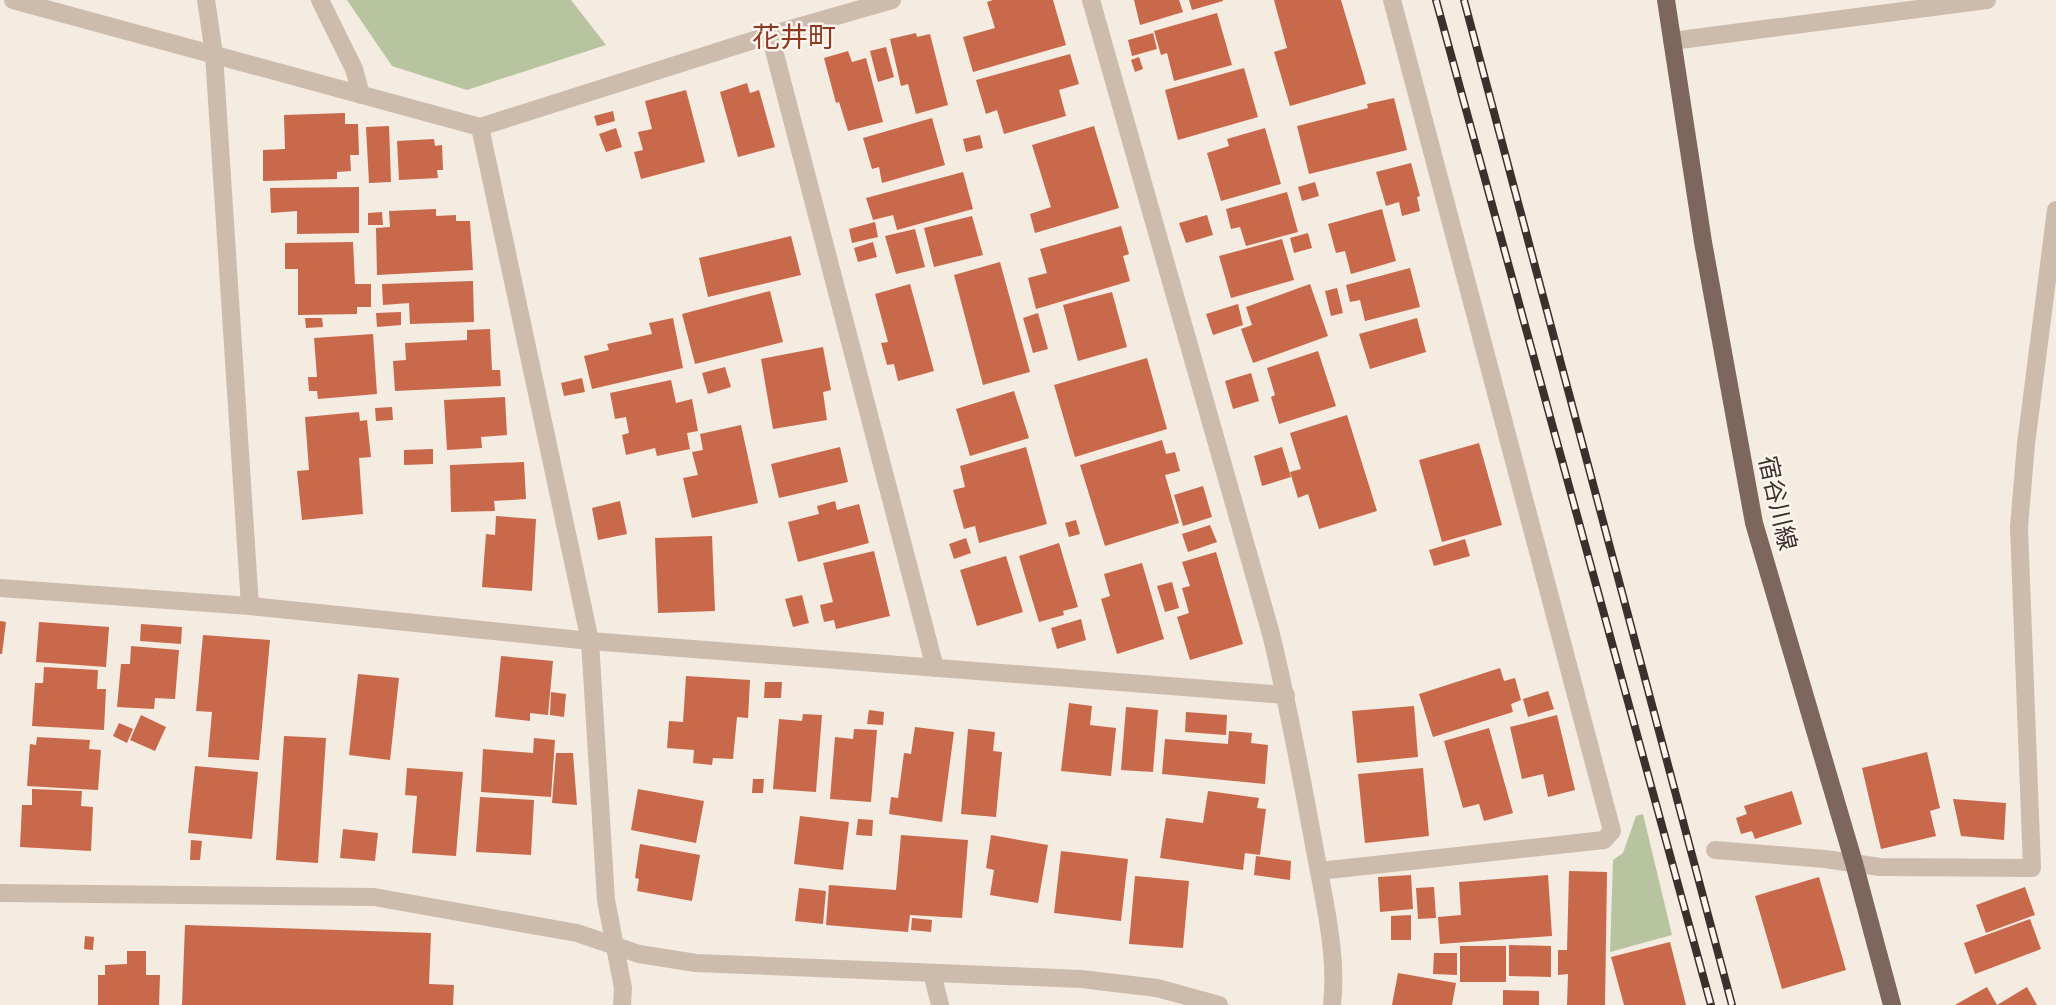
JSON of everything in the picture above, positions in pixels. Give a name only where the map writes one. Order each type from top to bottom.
[{"type":"main road","name":"宿谷川線","points":[[1666,0],[1703,242],[1754,523],[1854,863],[1892,1005]]},
{"type":"street","points":[[13,0],[480,127],[891,0]]},
{"type":"street","points":[[206,0],[214,54],[250,606]]},
{"type":"street","points":[[320,0],[354,69],[361,95]]},
{"type":"street","points":[[1091,0],[1286,695],[1333,961],[1332,1005]]},
{"type":"street","points":[[1319,871],[1604,839],[1612,831],[1392,0]]},
{"type":"street","points":[[1672,41],[1987,0]]},
{"type":"street","points":[[770,36],[935,668]]},
{"type":"street","points":[[480,127],[590,641],[606,900],[623,988],[622,1005]]},
{"type":"street","points":[[1715,850],[1825,859],[1880,867],[2032,868],[2020,527],[2026,443],[2056,210]]},
{"type":"street","points":[[0,588],[250,606],[590,641],[1286,695]]},
{"type":"street","points":[[0,893],[374,897],[577,933],[639,954],[696,963],[1081,979],[1157,988],[1219,1005]]},
{"type":"street","points":[[932,973],[940,1005]]},
{"type":"green space","points":[[347,0],[571,0],[606,45],[467,90],[392,66]]},
{"type":"green space","points":[[1643,814],[1672,935],[1610,952],[1613,860],[1623,853],[1636,816]]},
{"type":"building","points":[[1053,0],[1066,45],[973,72],[963,37],[995,28],[987,2]]},
{"type":"building","points":[[1134,0],[1179,0],[1183,12],[1140,25]]},
{"type":"building","points":[[1189,0],[1223,0],[1223,1],[1192,10]]},
{"type":"building","points":[[1274,0],[1341,0],[1366,84],[1290,106],[1274,52],[1287,48]]},
{"type":"building","points":[[1217,13],[1232,65],[1174,81],[1167,53],[1161,55],[1154,31]]},
{"type":"building","points":[[916,33],[917,37],[930,34],[948,105],[916,114],[908,84],[901,86],[890,39]]},
{"type":"building","points":[[1153,33],[1157,49],[1132,56],[1128,40]]},
{"type":"building","points":[[886,47],[894,77],[878,82],[870,51]]},
{"type":"building","points":[[848,51],[852,62],[866,58],[883,122],[848,131],[839,102],[836,103],[824,58]]},
{"type":"building","points":[[1070,54],[1079,84],[1059,90],[1066,116],[1004,134],[997,110],[986,114],[976,80]]},
{"type":"building","points":[[1139,57],[1143,69],[1135,72],[1131,60]]},
{"type":"building","points":[[1244,68],[1258,117],[1178,140],[1165,90]]},
{"type":"building","points":[[747,83],[750,93],[759,90],[775,147],[738,157],[720,92]]},
{"type":"building","points":[[686,90],[705,162],[641,179],[634,152],[643,150],[638,132],[652,129],[645,101]]},
{"type":"building","points":[[1394,98],[1407,150],[1309,174],[1297,126],[1368,108],[1367,104]]},
{"type":"building","points":[[613,111],[615,121],[597,126],[594,116]]},
{"type":"building","points":[[345,113],[345,124],[358,124],[359,155],[350,155],[351,171],[337,172],[337,179],[263,181],[263,150],[285,149],[284,115]]},
{"type":"building","points":[[932,118],[945,165],[882,183],[879,167],[872,169],[863,138]]},
{"type":"building","points":[[389,126],[391,182],[369,183],[366,127]]},
{"type":"building","points":[[1094,126],[1119,208],[1035,233],[1030,214],[1051,207],[1032,145]]},
{"type":"building","points":[[616,128],[622,147],[606,152],[599,134]]},
{"type":"building","points":[[1265,128],[1281,184],[1221,201],[1207,153],[1229,146],[1227,139]]},
{"type":"building","points":[[980,135],[983,148],[966,152],[963,139]]},
{"type":"building","points":[[434,139],[435,146],[442,145],[443,170],[437,170],[438,178],[399,180],[397,141]]},
{"type":"building","points":[[1411,163],[1420,196],[1417,197],[1420,211],[1402,216],[1399,202],[1386,206],[1376,172]]},
{"type":"building","points":[[963,172],[973,209],[897,230],[893,215],[873,220],[866,198]]},
{"type":"building","points":[[1315,182],[1319,196],[1302,201],[1298,187]]},
{"type":"building","points":[[359,187],[359,233],[297,234],[297,211],[271,213],[270,188]]},
{"type":"building","points":[[1287,192],[1298,232],[1246,246],[1240,227],[1231,229],[1226,209]]},
{"type":"building","points":[[436,209],[436,216],[456,215],[456,221],[470,221],[473,270],[377,275],[376,228],[390,227],[389,211]]},
{"type":"building","points":[[1382,209],[1396,261],[1351,274],[1345,251],[1336,253],[1328,224]]},
{"type":"building","points":[[382,212],[383,225],[368,225],[368,213]]},
{"type":"building","points":[[1207,215],[1213,235],[1186,243],[1179,223]]},
{"type":"building","points":[[972,216],[983,255],[934,267],[924,228]]},
{"type":"building","points":[[875,222],[878,237],[852,243],[849,229]]},
{"type":"building","points":[[1121,226],[1129,254],[1123,256],[1130,281],[1036,309],[1028,278],[1047,273],[1040,249]]},
{"type":"building","points":[[915,229],[925,267],[896,274],[885,236]]},
{"type":"building","points":[[1308,233],[1312,248],[1294,253],[1290,238]]},
{"type":"building","points":[[791,236],[801,275],[708,297],[699,258]]},
{"type":"building","points":[[1282,239],[1294,280],[1231,298],[1219,256]]},
{"type":"building","points":[[353,242],[355,284],[371,284],[371,307],[357,307],[357,314],[298,315],[298,269],[285,269],[285,243]]},
{"type":"building","points":[[873,242],[877,257],[858,262],[854,248]]},
{"type":"building","points":[[1000,262],[1030,372],[983,385],[954,275]]},
{"type":"building","points":[[1410,268],[1420,307],[1365,321],[1360,300],[1350,302],[1346,285]]},
{"type":"building","points":[[473,281],[474,322],[410,324],[409,303],[383,305],[382,284]]},
{"type":"building","points":[[910,284],[934,371],[898,381],[894,364],[887,365],[881,343],[888,342],[875,294]]},
{"type":"building","points":[[1310,284],[1328,336],[1253,363],[1241,329],[1252,325],[1246,307]]},
{"type":"building","points":[[1337,288],[1343,313],[1331,316],[1325,291]]},
{"type":"building","points":[[770,291],[783,342],[695,364],[682,314]]},
{"type":"building","points":[[1112,292],[1127,347],[1078,361],[1063,305]]},
{"type":"building","points":[[1238,304],[1243,325],[1213,335],[1206,314]]},
{"type":"building","points":[[401,312],[401,325],[377,327],[376,313]]},
{"type":"building","points":[[1038,313],[1048,349],[1033,353],[1023,318]]},
{"type":"building","points":[[305,318],[322,318],[323,327],[306,328]]},
{"type":"building","points":[[673,318],[683,368],[592,389],[584,356],[609,350],[607,344],[652,334],[649,323]]},
{"type":"building","points":[[1417,318],[1426,352],[1370,369],[1359,334]]},
{"type":"building","points":[[490,329],[492,370],[500,370],[501,386],[395,391],[393,361],[406,360],[405,343],[467,340],[467,330]]},
{"type":"building","points":[[373,334],[377,394],[318,399],[317,391],[309,391],[308,377],[317,377],[314,338]]},
{"type":"building","points":[[823,347],[831,390],[823,392],[827,420],[773,429],[761,359]]},
{"type":"building","points":[[1318,351],[1336,406],[1279,424],[1271,397],[1275,395],[1267,368]]},
{"type":"building","points":[[1147,358],[1167,429],[1075,457],[1054,385]]},
{"type":"building","points":[[725,367],[731,387],[708,394],[702,373]]},
{"type":"building","points":[[1251,373],[1259,401],[1233,409],[1225,381]]},
{"type":"building","points":[[582,378],[585,392],[564,396],[561,383]]},
{"type":"building","points":[[671,380],[676,403],[692,399],[698,431],[687,433],[690,449],[657,456],[655,448],[626,455],[622,435],[629,433],[626,417],[615,419],[610,393]]},
{"type":"building","points":[[1014,391],[1029,438],[970,456],[956,409]]},
{"type":"building","points":[[505,397],[507,435],[481,437],[482,448],[447,450],[444,400]]},
{"type":"building","points":[[392,407],[393,420],[376,421],[375,408]]},
{"type":"building","points":[[359,412],[360,421],[367,420],[371,457],[359,458],[363,514],[302,520],[297,471],[309,470],[305,417]]},
{"type":"building","points":[[1347,415],[1377,511],[1319,529],[1308,494],[1298,498],[1290,472],[1301,469],[1290,433]]},
{"type":"building","points":[[741,425],[758,503],[692,518],[683,478],[698,475],[692,452],[703,450],[700,434]]},
{"type":"building","points":[[1162,440],[1166,454],[1175,452],[1180,471],[1165,475],[1179,523],[1105,546],[1080,465]]},
{"type":"building","points":[[1479,443],[1502,525],[1442,542],[1419,460]]},
{"type":"building","points":[[840,447],[848,482],[779,498],[771,464]]},
{"type":"building","points":[[1026,447],[1047,524],[979,543],[975,526],[964,529],[953,490],[965,487],[960,466]]},
{"type":"building","points":[[1282,447],[1291,477],[1262,486],[1254,456]]},
{"type":"building","points":[[433,449],[433,464],[404,465],[404,450]]},
{"type":"building","points":[[524,462],[526,499],[494,501],[495,511],[451,512],[450,465]]},
{"type":"building","points":[[1203,486],[1212,517],[1183,526],[1174,495]]},
{"type":"building","points":[[620,501],[627,534],[598,540],[592,508]]},
{"type":"building","points":[[835,501],[837,510],[859,504],[869,543],[798,562],[788,522],[819,514],[817,506]]},
{"type":"building","points":[[496,516],[536,519],[532,591],[482,587],[486,534],[495,535]]},
{"type":"building","points":[[1076,520],[1080,534],[1069,537],[1065,523]]},
{"type":"building","points":[[1210,525],[1217,542],[1188,552],[1182,534]]},
{"type":"building","points":[[712,536],[715,611],[658,613],[655,538]]},
{"type":"building","points":[[966,538],[971,553],[954,559],[949,544]]},
{"type":"building","points":[[1465,539],[1470,556],[1434,566],[1429,550]]},
{"type":"building","points":[[1059,543],[1078,607],[1063,611],[1064,615],[1039,622],[1019,556]]},
{"type":"building","points":[[874,551],[890,616],[836,629],[834,620],[824,622],[820,605],[833,602],[823,563]]},
{"type":"building","points":[[1216,552],[1243,644],[1190,660],[1177,617],[1189,613],[1182,588],[1190,586],[1182,562]]},
{"type":"building","points":[[1006,556],[1023,612],[977,626],[960,570]]},
{"type":"building","points":[[1142,563],[1164,639],[1117,654],[1101,599],[1110,596],[1104,574]]},
{"type":"building","points":[[1172,582],[1179,608],[1165,612],[1157,586]]},
{"type":"building","points":[[802,595],[809,623],[793,627],[785,599]]},
{"type":"building","points":[[1081,619],[1086,640],[1057,649],[1051,628]]},
{"type":"building","points":[[0,621],[6,622],[2,654],[0,654]]},
{"type":"building","points":[[39,622],[109,627],[106,667],[36,662]]},
{"type":"building","points":[[141,624],[182,627],[181,644],[140,641]]},
{"type":"building","points":[[203,635],[270,640],[259,760],[208,757],[212,712],[196,711]]},
{"type":"building","points":[[131,646],[179,650],[175,699],[155,698],[154,709],[117,707],[121,664],[130,664]]},
{"type":"building","points":[[501,656],[553,661],[548,715],[530,713],[530,721],[495,717]]},
{"type":"building","points":[[44,667],[98,670],[97,689],[106,689],[104,730],[32,726],[35,683],[43,683]]},
{"type":"building","points":[[1500,668],[1504,681],[1515,678],[1521,700],[1511,704],[1513,712],[1433,737],[1419,694]]},
{"type":"building","points":[[358,674],[399,678],[390,760],[349,755]]},
{"type":"building","points":[[686,676],[750,680],[748,718],[737,717],[733,759],[713,758],[712,765],[693,763],[694,750],[667,748],[669,721],[683,722]]},
{"type":"building","points":[[765,682],[782,682],[781,698],[764,698]]},
{"type":"building","points":[[1548,691],[1554,709],[1528,717],[1523,699]]},
{"type":"building","points":[[551,692],[566,694],[564,717],[550,715]]},
{"type":"building","points":[[1069,703],[1092,706],[1090,725],[1116,728],[1111,776],[1061,771]]},
{"type":"building","points":[[1414,706],[1418,757],[1357,763],[1352,711]]},
{"type":"building","points":[[1126,707],[1158,710],[1153,772],[1121,770]]},
{"type":"building","points":[[869,710],[884,712],[883,725],[867,724]]},
{"type":"building","points":[[1186,712],[1227,715],[1226,735],[1185,732]]},
{"type":"building","points":[[803,714],[822,715],[816,792],[773,789],[779,719],[802,721]]},
{"type":"building","points":[[141,715],[166,727],[155,751],[130,740]]},
{"type":"building","points":[[1557,715],[1575,790],[1548,797],[1543,774],[1522,779],[1510,727]]},
{"type":"building","points":[[119,723],[133,729],[127,743],[113,736]]},
{"type":"building","points":[[915,727],[954,732],[942,822],[889,814],[891,797],[898,798],[904,753],[911,754]]},
{"type":"building","points":[[1489,728],[1513,813],[1484,821],[1479,804],[1463,808],[1444,741]]},
{"type":"building","points":[[854,729],[877,730],[871,802],[830,799],[835,737],[853,739]]},
{"type":"building","points":[[968,729],[995,732],[993,751],[1002,752],[996,817],[961,814]]},
{"type":"building","points":[[1229,731],[1252,733],[1251,743],[1268,745],[1265,784],[1162,774],[1165,739],[1228,744]]},
{"type":"building","points":[[284,736],[326,738],[318,863],[276,860]]},
{"type":"building","points":[[37,737],[90,740],[89,749],[101,750],[98,790],[27,786],[30,744],[36,745]]},
{"type":"building","points":[[534,738],[555,740],[551,797],[481,792],[483,749],[533,753]]},
{"type":"building","points":[[1927,752],[1940,808],[1930,811],[1936,836],[1881,849],[1862,768]]},
{"type":"building","points":[[556,753],[573,753],[577,805],[552,803]]},
{"type":"building","points":[[195,766],[258,772],[252,839],[188,833]]},
{"type":"building","points":[[407,768],[463,772],[456,856],[412,853],[417,796],[405,795]]},
{"type":"building","points":[[1423,768],[1429,836],[1365,843],[1358,774]]},
{"type":"building","points":[[753,779],[764,779],[763,793],[752,793]]},
{"type":"building","points":[[32,789],[82,791],[81,806],[93,807],[91,851],[20,847],[22,805],[32,805]]},
{"type":"building","points":[[638,789],[704,801],[696,843],[631,830]]},
{"type":"building","points":[[1208,791],[1259,798],[1257,808],[1266,809],[1260,855],[1245,853],[1243,870],[1160,858],[1166,818],[1203,823]]},
{"type":"building","points":[[1792,791],[1802,824],[1755,839],[1752,831],[1741,834],[1736,818],[1747,814],[1744,806]]},
{"type":"building","points":[[480,797],[534,800],[531,855],[476,852]]},
{"type":"building","points":[[1953,799],[2006,803],[2004,840],[1961,836]]},
{"type":"building","points":[[800,816],[849,822],[843,870],[794,864]]},
{"type":"building","points":[[858,819],[873,820],[872,836],[856,835]]},
{"type":"building","points":[[343,829],[378,833],[375,861],[340,858]]},
{"type":"building","points":[[901,835],[968,840],[962,918],[910,915],[908,932],[826,925],[829,885],[896,890]]},
{"type":"building","points":[[991,835],[1048,845],[1038,903],[990,895],[994,870],[986,868]]},
{"type":"building","points":[[191,840],[202,841],[200,860],[190,860]]},
{"type":"building","points":[[640,844],[700,855],[692,901],[637,891],[639,879],[635,878]]},
{"type":"building","points":[[1061,851],[1128,859],[1121,921],[1054,913]]},
{"type":"building","points":[[1256,856],[1291,861],[1290,880],[1254,875]]},
{"type":"building","points":[[1569,871],[1607,872],[1605,1005],[1567,1005],[1568,974],[1558,975],[1558,950],[1567,950]]},
{"type":"building","points":[[1411,875],[1413,909],[1380,912],[1378,877]]},
{"type":"building","points":[[1548,875],[1552,936],[1440,944],[1438,917],[1461,915],[1459,882]]},
{"type":"building","points":[[1135,876],[1189,881],[1183,948],[1129,944]]},
{"type":"building","points":[[1819,877],[1846,970],[1782,989],[1755,896]]},
{"type":"building","points":[[1434,887],[1436,918],[1418,919],[1416,888]]},
{"type":"building","points":[[2025,887],[2035,915],[1986,933],[1976,905]]},
{"type":"building","points":[[799,888],[826,891],[823,924],[795,921]]},
{"type":"building","points":[[1411,915],[1411,940],[1391,940],[1391,916]]},
{"type":"building","points":[[912,918],[932,920],[931,932],[911,930]]},
{"type":"building","points":[[2030,919],[2041,949],[1975,974],[1964,943]]},
{"type":"building","points":[[185,925],[431,933],[429,984],[454,985],[453,1005],[182,1005]]},
{"type":"building","points":[[85,936],[94,937],[93,950],[84,949]]},
{"type":"building","points":[[1670,942],[1686,1005],[1624,1005],[1611,957]]},
{"type":"building","points":[[1509,945],[1551,946],[1551,977],[1509,976]]},
{"type":"building","points":[[1460,946],[1506,946],[1506,982],[1460,982]]},
{"type":"building","points":[[127,951],[146,951],[146,975],[160,975],[159,1005],[98,1005],[98,975],[105,975],[105,965],[127,964]]},
{"type":"building","points":[[1434,953],[1457,953],[1457,975],[1433,974]]},
{"type":"building","points":[[1398,973],[1456,983],[1452,1005],[1392,1005]]},
{"type":"building","points":[[1987,987],[1997,1005],[1955,1005]]},
{"type":"building","points":[[2027,987],[2037,1005],[1997,1005]]},
{"type":"building","points":[[1503,990],[1539,991],[1539,1005],[1503,1005]]},
{"type":"railway","points":[[1436,0],[1711,1005]]},
{"type":"railway","points":[[1464,0],[1732,1005]]},
{"type":"district","name":"花井町","points":[[794,36]]}]
